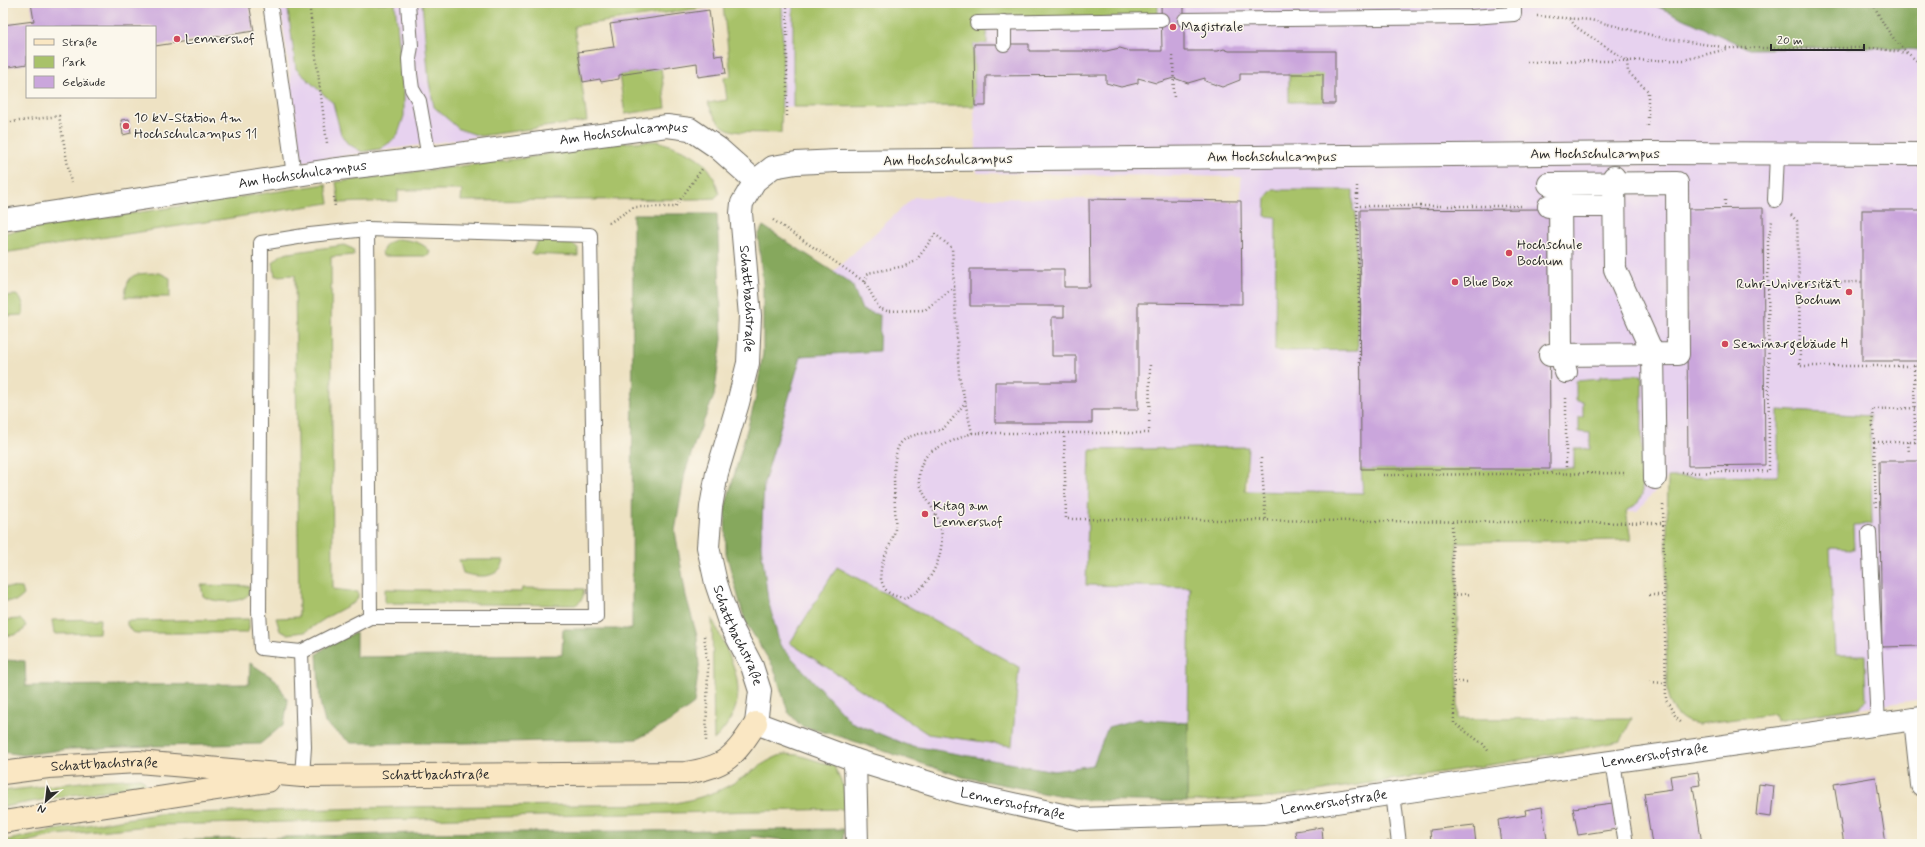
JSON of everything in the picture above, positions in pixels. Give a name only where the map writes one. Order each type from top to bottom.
[{"type":"street","name":"Am Hochschulcampus","points":[[3,220],[294,175],[667,126],[690,129],[718,148],[755,180],[773,167],[803,162],[1649,153],[1777,155],[1922,154]]},
{"type":"street","name":"Schattbachstraße","points":[[3,774],[48,767],[138,762],[302,776],[685,772],[707,770],[723,762],[740,746],[756,723],[760,691],[752,666],[729,622],[716,583],[708,547],[710,507],[717,473],[738,403],[748,363],[750,316],[741,213],[742,203],[755,180]]},
{"type":"street","points":[[1614,180],[1677,183],[1682,200],[1682,316],[1678,354],[1653,354],[1561,368],[1554,195],[1614,180]]},
{"type":"street","points":[[1614,180],[1616,269],[1653,354],[1655,476]]},
{"type":"street","points":[[1554,195],[1614,206]]},
{"type":"street","points":[[1918,719],[1922,785]]},
{"type":"street","name":"Lennershofstraße","points":[[756,723],[855,760],[959,792],[1080,819],[1263,813],[1503,777],[1918,719]]},
{"type":"street","points":[[855,760],[857,844]]},
{"type":"street","name":"Schattbachstraße","points":[[3,822],[302,776]]},
{"type":"lane","points":[[270,3],[294,175]]},
{"type":"lane","points":[[408,3],[411,46],[408,59],[412,89],[419,101],[429,158]]},
{"type":"lane","points":[[1185,20],[1470,17],[1514,9]]},
{"type":"lane","points":[[977,23],[1161,20]]},
{"type":"lane","points":[[1004,22],[1004,44]]},
{"type":"lane","points":[[1776,200],[1777,155]]},
{"type":"lane","points":[[367,229],[370,617]]},
{"type":"lane","points":[[367,229],[590,235],[596,617],[370,617],[301,652],[261,648],[259,611],[261,243],[310,235],[367,229]]},
{"type":"lane","points":[[1868,532],[1878,725]]},
{"type":"lane","points":[[301,652],[304,747],[302,776]]},
{"type":"lane","points":[[1613,762],[1626,844]]},
{"type":"lane","points":[[1393,793],[1399,844]]},
{"type":"path","points":[[309,3],[330,170]]},
{"type":"path","points":[[787,3],[787,116]]},
{"type":"path","points":[[1873,3],[1886,29],[1907,53],[1922,65]]},
{"type":"path","points":[[1514,9],[1570,19],[1591,20],[1663,38],[1729,48],[1873,48],[1907,53]]},
{"type":"path","points":[[1570,19],[1576,27],[1627,61]]},
{"type":"path","points":[[1527,62],[1684,60],[1729,48]]},
{"type":"path","points":[[1173,56],[1174,100]]},
{"type":"path","points":[[1627,61],[1628,72],[1648,91],[1649,153]]},
{"type":"path","points":[[3,123],[59,116],[75,209]]},
{"type":"path","points":[[590,235],[634,207],[675,207],[718,148]]},
{"type":"path","points":[[1357,186],[1360,363]]},
{"type":"path","points":[[1357,206],[1554,195]]},
{"type":"path","points":[[1725,200],[1725,209]]},
{"type":"path","points":[[1383,475],[1655,476],[1769,471],[1768,241],[1776,200]]},
{"type":"path","points":[[773,220],[865,282],[879,308],[887,312],[925,310],[956,285]]},
{"type":"path","points":[[1797,221],[1800,284],[1800,366],[1922,366]]},
{"type":"path","points":[[865,282],[868,273],[905,266],[916,261],[935,234],[952,248],[956,285],[959,375],[972,433]]},
{"type":"path","points":[[1800,284],[1862,282]]},
{"type":"path","points":[[966,402],[943,429],[911,436],[900,444],[895,461],[895,529],[890,544],[884,554],[881,570],[883,586],[890,595],[904,598],[920,590],[939,558],[942,542],[940,524],[923,495],[920,478],[922,463],[929,453],[972,433],[1149,433],[1150,362]]},
{"type":"path","points":[[1874,442],[1915,442],[1914,366]]},
{"type":"path","points":[[1561,368],[1566,467]]},
{"type":"path","points":[[1868,532],[1876,526],[1872,409],[1922,408]]},
{"type":"path","points":[[1064,433],[1066,519],[1663,522]]},
{"type":"path","points":[[1908,442],[1909,453]]},
{"type":"path","points":[[1262,458],[1266,520]]},
{"type":"path","points":[[1727,466],[1727,472]]},
{"type":"path","points":[[1655,476],[1662,497],[1664,683],[1666,700],[1676,717],[1687,726]]},
{"type":"path","points":[[1452,522],[1454,723],[1483,744],[1497,762],[1503,777]]},
{"type":"path","points":[[1452,595],[1472,594]]},
{"type":"path","points":[[1649,595],[1664,595]]},
{"type":"path","points":[[1454,682],[1467,682]]},
{"type":"path","points":[[1650,682],[1664,683]]},
{"type":"shaded area","points":[[280,3],[570,3],[587,121],[302,162]]},
{"type":"shaded area","points":[[758,3],[1676,3],[1922,46],[1922,699],[1793,719],[1668,477],[1637,511],[1248,515],[1248,447],[1090,450],[1086,585],[1191,587],[1187,764],[1093,765],[1054,771],[907,745],[851,722],[780,645],[768,600],[761,545],[764,483],[801,356],[879,351],[852,284],[833,272],[914,197],[1241,201],[1241,177],[977,173],[974,106],[782,107],[745,98]]},
{"type":"green space","points":[[287,3],[395,3],[404,92],[404,116],[398,134],[392,141],[380,149],[362,152],[347,143],[341,134],[333,103],[296,69]]},
{"type":"green space","points":[[422,3],[782,3],[783,53],[781,133],[729,130],[724,127],[714,116],[708,103],[727,100],[724,78],[731,76],[723,5],[574,26],[587,121],[480,136],[459,129],[434,107],[429,82]]},
{"type":"green space","points":[[793,3],[1158,3],[1158,18],[987,17],[987,44],[974,45],[975,106],[793,107]]},
{"type":"green space","points":[[1650,3],[1922,3],[1922,50],[1867,47],[1749,49]]},
{"type":"green space","points":[[1289,67],[1325,67],[1325,102],[1289,102]]},
{"type":"green space","points":[[661,68],[666,108],[625,114],[619,75]]},
{"type":"green space","points":[[658,141],[689,153],[704,164],[715,182],[719,194],[715,198],[699,199],[461,201],[462,190],[398,190],[398,201],[339,203],[336,182],[524,158],[612,143]]},
{"type":"green space","points":[[326,184],[329,203],[3,253],[3,233]]},
{"type":"green space","points":[[1272,190],[1353,190],[1353,210],[1356,212],[1358,350],[1275,351],[1276,217],[1265,216],[1266,197]]},
{"type":"green space","points":[[633,214],[717,214],[722,339],[714,396],[695,442],[685,473],[675,531],[686,596],[697,636],[699,666],[694,704],[671,721],[637,739],[464,743],[351,743],[325,723],[320,702],[317,654],[334,641],[356,633],[356,657],[562,655],[563,629],[632,629]]},
{"type":"green space","points":[[763,226],[852,284],[862,310],[880,315],[879,351],[801,356],[764,483],[761,545],[768,600],[780,645],[851,722],[907,745],[1054,771],[1093,765],[1108,727],[1138,719],[1188,723],[1187,802],[1084,800],[963,777],[835,735],[801,726],[788,712],[774,668],[745,621],[726,553],[725,508],[755,401],[763,353],[763,285],[758,236]]},
{"type":"green space","points":[[398,239],[420,244],[430,252],[428,256],[383,256],[382,253],[386,246],[390,242]]},
{"type":"green space","points":[[546,240],[569,241],[578,248],[578,256],[531,254],[537,242]]},
{"type":"green space","points":[[344,245],[353,249],[354,255],[331,257],[333,589],[358,592],[358,597],[355,602],[329,616],[305,632],[287,634],[280,631],[276,618],[299,617],[295,275],[275,276],[273,262],[282,254]]},
{"type":"green space","points":[[160,273],[170,278],[170,297],[125,297],[128,282],[135,275]]},
{"type":"green space","points":[[16,295],[21,299],[23,304],[23,315],[3,316],[3,296]]},
{"type":"green space","points":[[1642,375],[1642,495],[1637,504],[1626,511],[1631,540],[1457,542],[1458,719],[1632,718],[1621,741],[1503,763],[1271,798],[1187,802],[1190,587],[1086,585],[1090,450],[1248,447],[1245,491],[1363,493],[1361,469],[1574,468],[1574,449],[1590,449],[1590,433],[1579,432],[1579,417],[1583,417],[1583,402],[1576,401],[1576,381],[1600,379],[1600,376]]},
{"type":"green space","points":[[1778,410],[1870,416],[1872,524],[1853,525],[1854,549],[1830,548],[1835,655],[1865,655],[1866,699],[1861,707],[1776,721],[1775,714],[1698,724],[1692,723],[1681,718],[1677,714],[1671,704],[1667,692],[1666,592],[1668,477],[1778,476]]},
{"type":"green space","points":[[459,560],[504,560],[502,566],[493,574],[488,576],[476,576],[463,573]]},
{"type":"green space","points":[[837,567],[1019,667],[1012,746],[928,734],[790,643]]},
{"type":"green space","points":[[201,585],[249,586],[249,594],[240,600],[234,601],[213,600],[203,596]]},
{"type":"green space","points":[[3,587],[22,588],[24,595],[17,601],[3,601]]},
{"type":"green space","points":[[522,588],[584,589],[580,602],[575,605],[385,603],[385,589],[521,592]]},
{"type":"green space","points":[[712,618],[733,666],[737,680],[738,695],[735,709],[727,724],[714,740]]},
{"type":"green space","points":[[20,619],[26,625],[23,631],[14,635],[3,636],[3,620]]},
{"type":"green space","points":[[100,619],[99,633],[54,634],[52,620]]},
{"type":"green space","points":[[249,619],[249,629],[247,633],[137,633],[132,632],[127,625],[127,621]]},
{"type":"green space","points":[[3,660],[25,661],[26,686],[249,684],[250,663],[276,680],[288,701],[284,724],[260,744],[69,749],[23,755],[3,752]]},
{"type":"green space","points":[[785,754],[798,755],[834,766],[844,788],[845,809],[159,825],[56,835],[18,844],[3,844],[3,841],[55,830],[158,814],[401,807],[670,804],[721,790],[766,762]]},
{"type":"green space","points":[[141,778],[145,782],[145,785],[64,796],[3,807],[3,791],[90,781]]},
{"type":"green space","points":[[844,829],[843,844],[814,844],[752,836],[749,844],[137,844],[162,841],[415,833]]},
{"type":"building","name":"Lennershof","points":[[31,3],[249,3],[254,31],[156,46],[156,26],[26,26],[26,64],[3,68],[3,25],[34,21]]},
{"type":"building","points":[[1161,3],[1184,3],[1184,51],[1218,51],[1224,49],[1229,51],[1335,51],[1335,104],[1323,104],[1323,74],[1240,74],[1240,80],[1222,87],[1205,81],[1205,78],[1188,83],[1174,78],[1156,83],[1138,78],[1138,83],[1121,87],[1106,83],[1106,75],[986,76],[986,106],[975,106],[974,44],[1029,44],[1029,51],[1106,51],[1120,48],[1130,51],[1162,51]]},
{"type":"building","points":[[709,10],[715,56],[723,55],[726,73],[698,77],[697,63],[619,75],[619,79],[601,82],[600,79],[583,82],[578,52],[614,47],[610,24]]},
{"type":"building","name":"10 kV-Station Am Hochschulcampus 11","points":[[129,119],[131,133],[123,135],[121,120]]},
{"type":"building","points":[[1089,199],[1241,201],[1242,304],[1138,303],[1138,410],[1092,410],[1092,423],[995,423],[995,382],[1076,382],[1076,356],[1052,356],[1052,317],[1064,317],[1064,306],[970,306],[970,269],[1064,269],[1064,287],[1090,287]]},
{"type":"building","name":"Seminargebäude H","points":[[1763,208],[1765,465],[1688,466],[1686,209]]},
{"type":"building","name":"Blue Box","points":[[1549,209],[1550,469],[1361,469],[1360,210]]},
{"type":"building","points":[[1862,210],[1922,210],[1922,361],[1862,361]]},
{"type":"building","points":[[1879,461],[1922,461],[1922,646],[1882,647]]},
{"type":"building","points":[[1698,772],[1700,785],[1693,786],[1702,844],[1652,844],[1644,793],[1672,789],[1670,776]]},
{"type":"building","points":[[1876,777],[1886,844],[1844,844],[1834,784]]},
{"type":"building","points":[[1759,784],[1774,786],[1771,817],[1756,815]]},
{"type":"building","points":[[1613,803],[1617,829],[1578,835],[1573,808]]},
{"type":"building","points":[[1542,807],[1547,839],[1501,844],[1498,820],[1526,815],[1525,810]]},
{"type":"building","points":[[1474,825],[1476,844],[1431,844],[1430,830]]},
{"type":"building","points":[[1322,827],[1323,841],[1297,844],[1295,831]]},
{"type":"building","points":[[1389,841],[1390,844],[1376,844],[1376,843]]},
{"type":"place","name":"Magistrale","points":[[1173,27]]},
{"type":"place","name":"Lennershof","points":[[177,39]]},
{"type":"place","name":"10 kV-Station Am Hochschulcampus 11","points":[[126,126]]},
{"type":"place","name":"Hochschule Bochum","points":[[1509,253]]},
{"type":"place","name":"Blue Box","points":[[1455,282]]},
{"type":"place","name":"Ruhr-Universität Bochum","points":[[1849,292]]},
{"type":"place","name":"Seminargebäude H","points":[[1725,344]]},
{"type":"place","name":"Kitag am Lennershof","points":[[925,514]]}]
